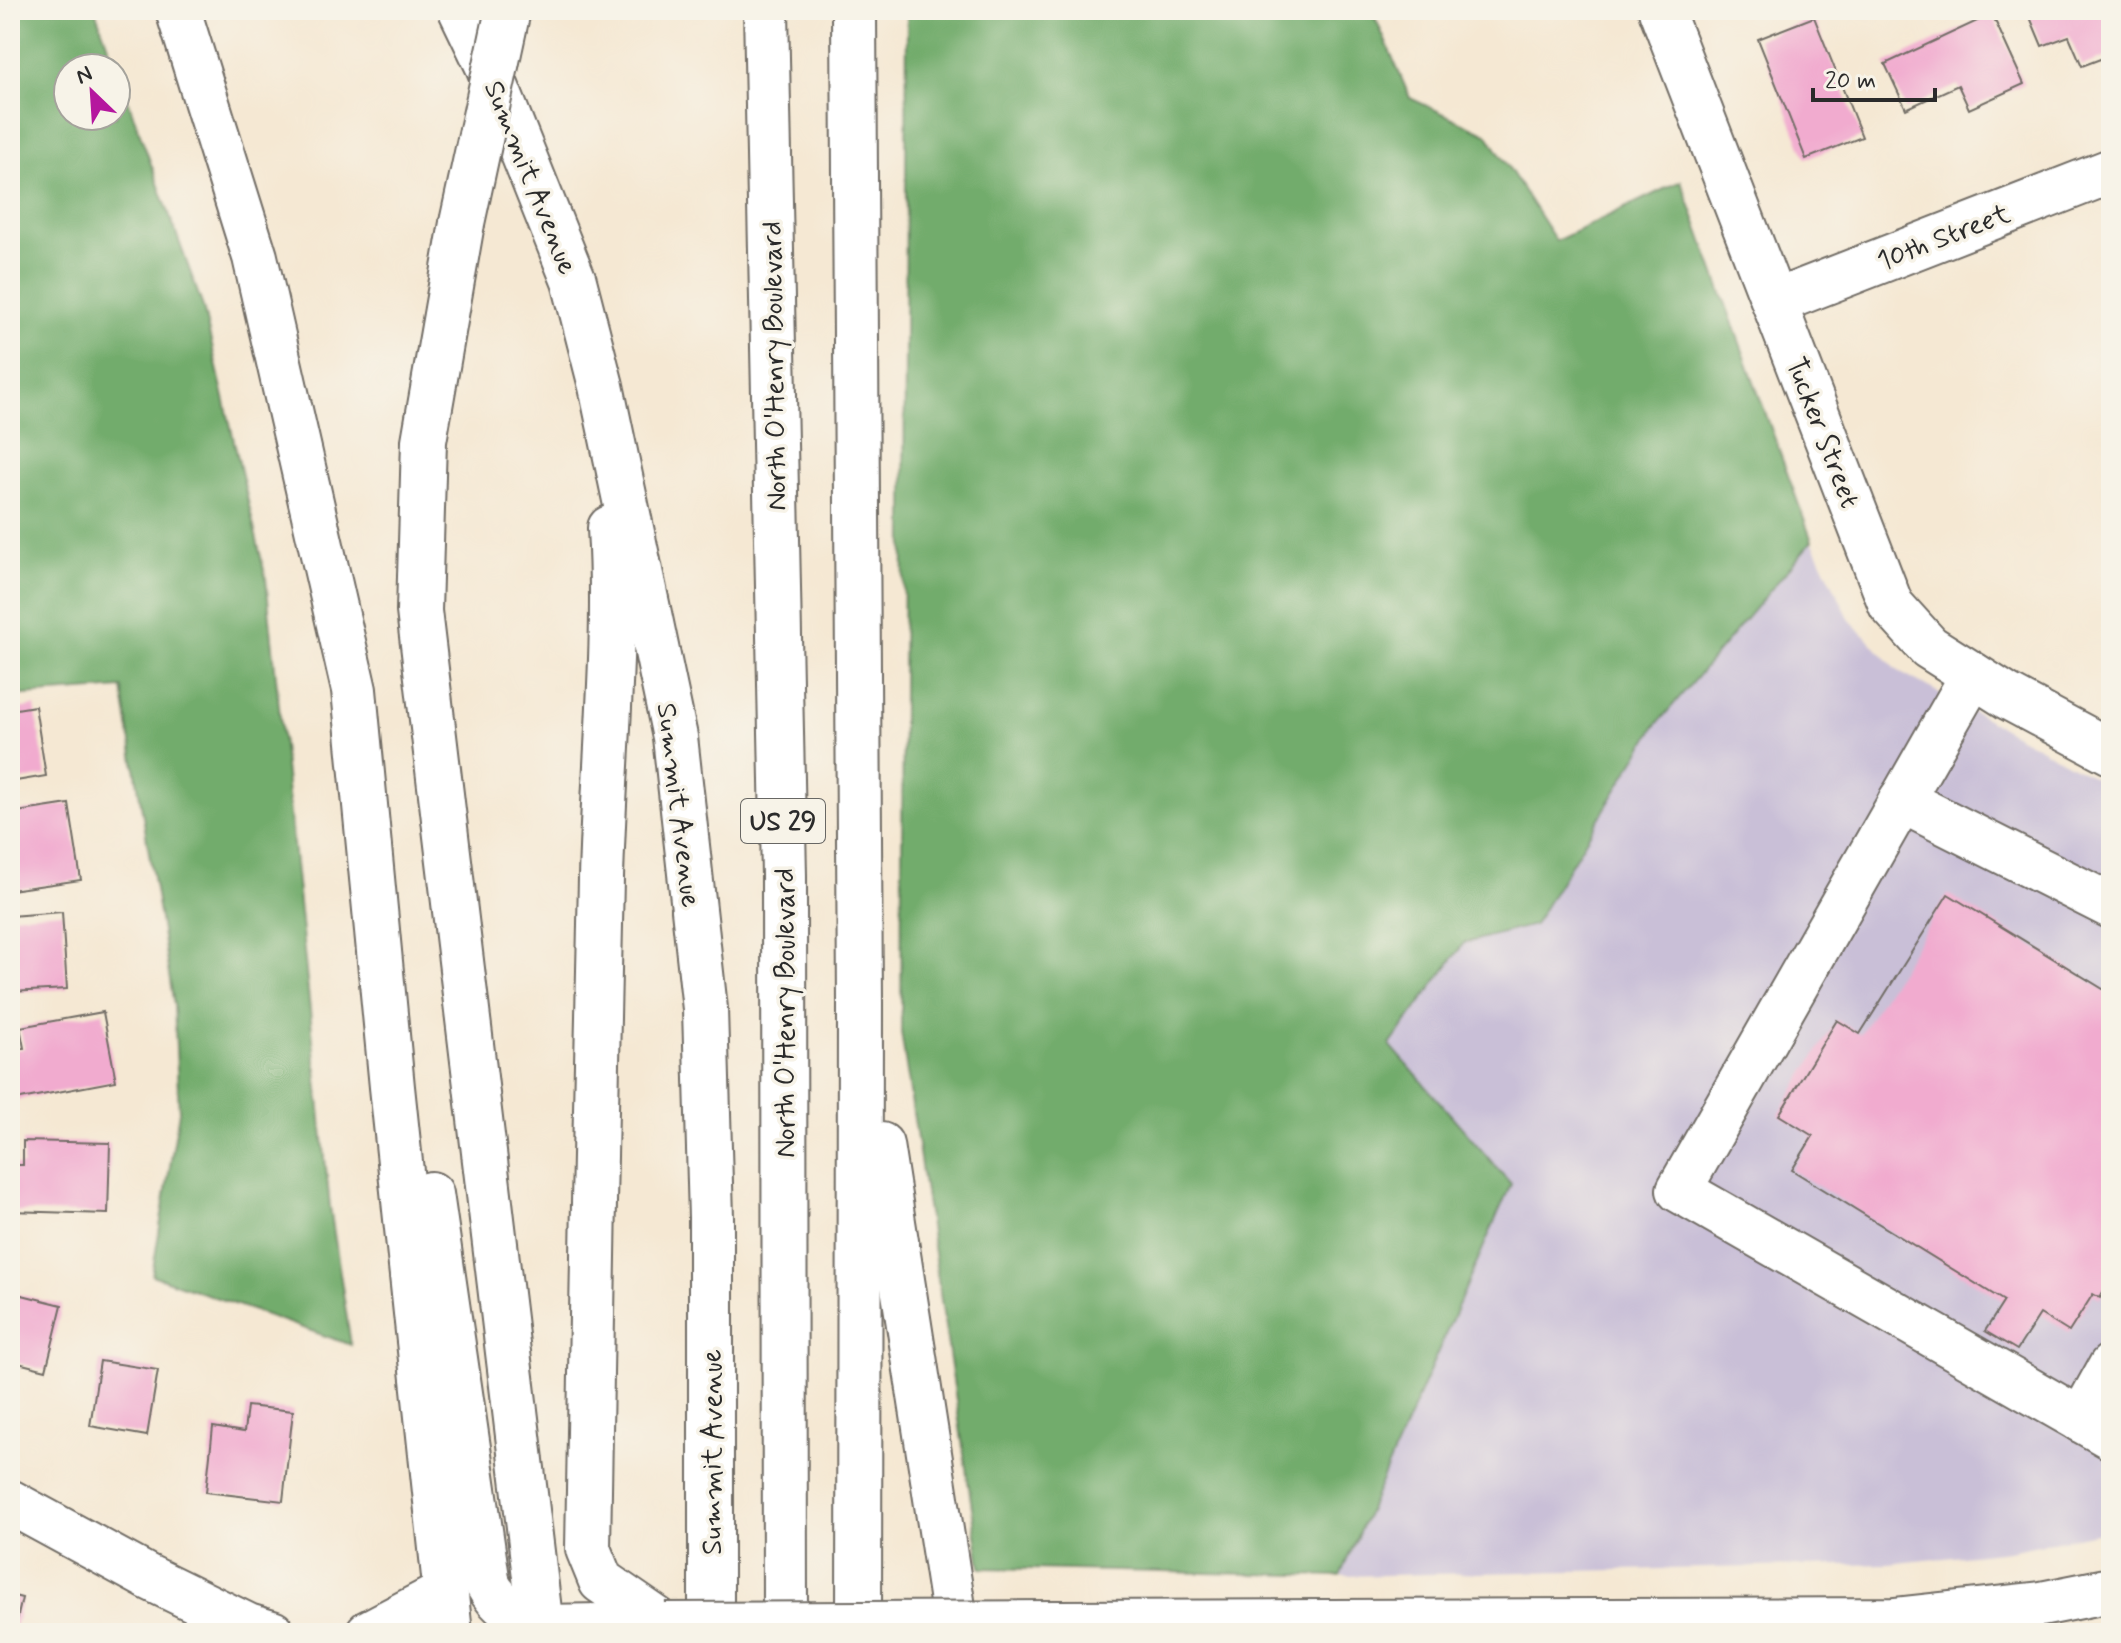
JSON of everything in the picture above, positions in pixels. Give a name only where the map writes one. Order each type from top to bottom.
[{"type":"main road","points":[[178,10],[255,257],[354,690],[447,1613],[368,1633]]},
{"type":"main road","name":"Summit Avenue","points":[[461,10],[488,66],[574,281],[601,386],[675,737],[705,1009],[711,1218],[711,1633]]},
{"type":"main road","points":[[508,10],[462,223],[424,441],[419,611],[541,1630]]},
{"type":"main road","name":"North O'Henry Boulevard","points":[[766,10],[784,876],[785,1633]]},
{"type":"main road","name":"US 29","points":[[854,10],[860,1003],[859,1633]]},
{"type":"main road","name":"Tucker Street","points":[[1661,10],[1891,605],[1929,647],[2008,697],[2111,752]]},
{"type":"main road","name":"10th Street","points":[[1775,302],[2111,171]]},
{"type":"main road","points":[[601,386],[613,578],[603,799],[588,1549],[601,1581],[665,1625]]},
{"type":"main road","points":[[1973,675],[1679,1190],[2096,1429],[2111,1366]]},
{"type":"main road","points":[[1901,800],[2111,906]]},
{"type":"main road","points":[[860,1003],[957,1633]]},
{"type":"main road","points":[[392,1087],[429,1175],[488,1585],[496,1599],[541,1630],[665,1625],[1058,1623],[1446,1628],[2031,1619],[2111,1590]]},
{"type":"main road","points":[[10,1502],[148,1577],[248,1626],[272,1633]]},
{"type":"shaded area","points":[[1812,541],[1850,620],[1897,670],[2111,787],[2111,1530],[2009,1551],[1889,1564],[1340,1576],[1511,1184],[1390,1045],[1464,943],[1534,925],[1656,725]]},
{"type":"green space","points":[[10,10],[95,10],[110,52],[52,52],[52,132],[132,132],[132,112],[203,307],[266,579],[330,1207],[351,1345],[152,1275],[179,1112],[174,1005],[122,688],[10,696]]},
{"type":"green space","points":[[907,10],[1372,10],[1410,98],[1487,134],[1556,241],[1681,181],[1812,541],[1656,725],[1534,925],[1464,943],[1390,1045],[1511,1184],[1340,1576],[981,1568],[901,1032]]},
{"type":"building","points":[[2027,10],[2111,10],[2111,55],[2082,66],[2069,36],[2042,46]]},
{"type":"building","points":[[1992,14],[2024,84],[1969,109],[1958,85],[1906,109],[1885,64]]},
{"type":"building","points":[[1814,17],[1862,137],[1806,159],[1758,39]]},
{"type":"building","points":[[35,706],[46,776],[10,782],[10,710]]},
{"type":"building","points":[[69,804],[81,880],[10,890],[10,813]]},
{"type":"building","points":[[1948,894],[2111,994],[2111,1280],[2100,1298],[2093,1294],[2069,1332],[2040,1314],[2017,1350],[1985,1331],[2004,1301],[1792,1170],[1813,1136],[1779,1115],[1837,1020],[1860,1034]]},
{"type":"building","points":[[62,912],[67,989],[10,992],[10,916]]},
{"type":"building","points":[[103,1012],[116,1081],[10,1101],[10,1051],[24,1048],[20,1027]]},
{"type":"building","points":[[23,1141],[110,1143],[108,1214],[10,1211],[10,1165],[23,1165]]},
{"type":"building","points":[[10,1292],[62,1305],[46,1370],[10,1361]]},
{"type":"building","points":[[100,1361],[158,1370],[147,1436],[90,1426]]},
{"type":"building","points":[[247,1406],[293,1411],[283,1501],[206,1492],[213,1427],[244,1432]]},
{"type":"building","points":[[10,1595],[22,1598],[14,1633],[10,1633]]}]
